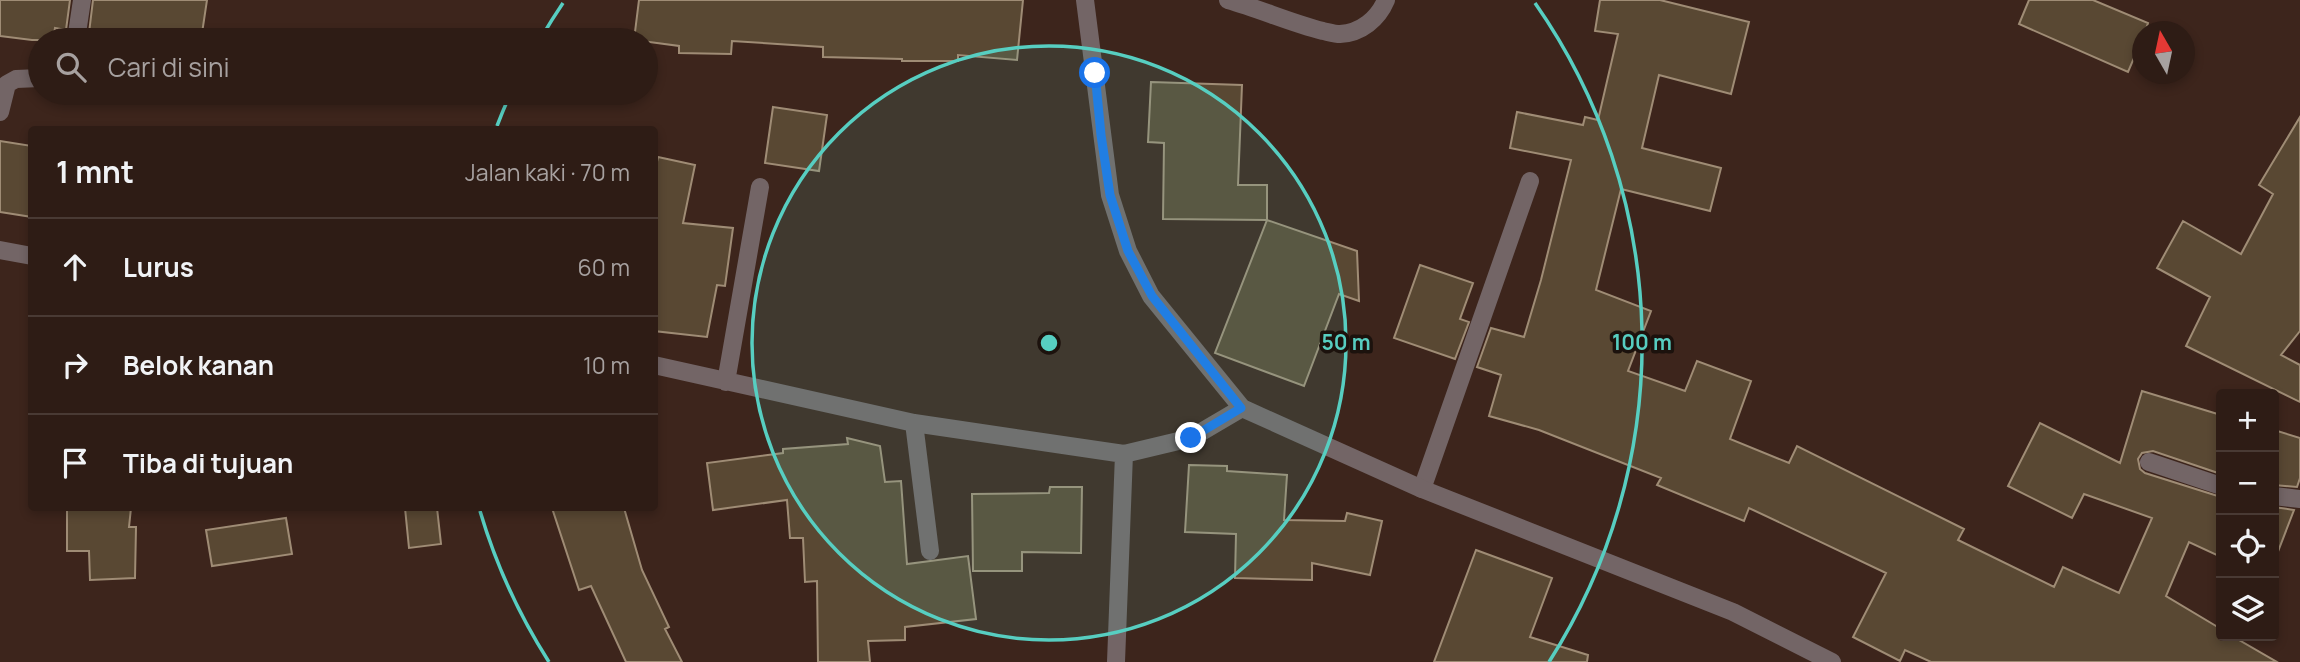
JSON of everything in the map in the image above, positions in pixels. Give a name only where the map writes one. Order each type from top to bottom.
[{"type":"street","points":[[78,28],[82,0]]},
{"type":"street","points":[[1085,0],[1110,195],[1128,251],[1152,296],[1241,408],[1422,489],[1732,612],[1832,662]]},
{"type":"street","points":[[1228,0],[1303,26],[1339,34],[1367,26],[1386,0]]},
{"type":"street","points":[[0,112],[7,84],[16,79],[28,78]]},
{"type":"street","points":[[1422,489],[1530,181]]},
{"type":"street","points":[[726,382],[760,187]]},
{"type":"street","points":[[0,250],[28,255]]},
{"type":"street","points":[[658,366],[914,423],[1124,454],[1191,438],[1241,408]]},
{"type":"street","points":[[914,423],[930,551]]},
{"type":"street","points":[[1116,662],[1124,454]]},
{"type":"street","points":[[2149,462],[2216,484]]},
{"type":"street","points":[[2279,497],[2300,499]]},
{"type":"building","points":[[0,0],[70,0],[66,28],[28,28],[28,40],[0,36]]},
{"type":"building","points":[[93,0],[207,0],[203,28],[90,28]]},
{"type":"building","points":[[639,0],[1023,0],[1017,60],[958,55],[958,61],[823,57],[823,47],[732,41],[731,54],[679,53],[679,46],[658,43],[658,28],[636,28]]},
{"type":"building","points":[[1600,0],[1660,0],[1749,22],[1731,94],[1659,75],[1642,148],[1721,168],[1710,211],[1621,189],[1596,290],[1651,311],[1628,371],[1685,391],[1697,361],[1751,381],[1730,439],[1789,463],[1797,446],[1964,529],[1958,540],[2054,587],[2063,567],[2119,593],[2152,518],[2084,494],[2072,518],[2008,486],[2040,423],[2120,463],[2142,391],[2216,413],[2216,472],[2153,451],[2142,453],[2138,459],[2140,469],[2145,473],[2216,495],[2216,555],[2189,542],[2166,596],[2216,626],[2216,641],[2241,641],[2277,662],[1931,662],[1905,650],[1900,661],[1853,637],[1886,573],[1749,508],[1744,521],[1657,485],[1661,478],[1539,430],[1489,416],[1501,375],[1477,367],[1491,328],[1524,337],[1571,160],[1510,148],[1517,112],[1583,125],[1585,117],[1598,120],[1618,34],[1595,31]]},
{"type":"building","points":[[2029,0],[2093,0],[2143,21],[2132,21],[2132,63],[2128,72],[2019,24]]},
{"type":"building","points":[[1151,82],[1242,85],[1238,185],[1267,185],[1267,220],[1163,219],[1164,143],[1148,142]]},
{"type":"building","points":[[773,107],[827,115],[819,171],[765,163]]},
{"type":"building","points":[[2300,117],[2300,331],[2281,355],[2300,365],[2300,402],[2279,392],[2279,389],[2274,389],[2186,346],[2210,297],[2157,268],[2183,221],[2241,254],[2273,194],[2259,185]]},
{"type":"building","points":[[0,141],[28,145],[28,216],[0,212]]},
{"type":"building","points":[[658,157],[695,165],[683,223],[733,228],[725,286],[717,285],[707,337],[658,331]]},
{"type":"building","points":[[1267,220],[1357,251],[1359,301],[1339,294],[1304,386],[1215,353]]},
{"type":"building","points":[[1420,265],[1473,283],[1460,319],[1469,322],[1455,359],[1394,338]]},
{"type":"building","points":[[2279,432],[2300,438],[2300,478],[2297,487],[2279,485]]},
{"type":"building","points":[[847,438],[880,446],[885,482],[901,481],[907,564],[968,556],[976,619],[905,627],[905,640],[868,641],[870,662],[818,662],[817,581],[805,582],[803,538],[790,538],[787,500],[713,510],[707,463],[783,453],[783,449],[848,444]]},
{"type":"building","points":[[1189,465],[1227,466],[1227,471],[1287,475],[1284,520],[1345,521],[1347,513],[1382,521],[1370,575],[1312,563],[1312,580],[1235,578],[1236,534],[1185,532]]},
{"type":"building","points":[[1050,487],[1082,487],[1081,553],[1022,552],[1022,571],[973,571],[972,494],[1049,493]]},
{"type":"building","points":[[2279,508],[2294,510],[2279,549]]},
{"type":"building","points":[[67,511],[131,511],[129,527],[136,527],[135,578],[90,580],[89,551],[67,551]]},
{"type":"building","points":[[405,511],[437,511],[441,544],[409,548]]},
{"type":"building","points":[[553,511],[625,511],[642,570],[669,627],[665,629],[682,662],[626,662],[591,586],[579,590]]},
{"type":"building","points":[[286,518],[292,554],[212,566],[206,530]]},
{"type":"building","points":[[1476,550],[1552,578],[1530,637],[1588,655],[1587,662],[1434,662]]},
{"type":"route","points":[[1095,73],[1110,195],[1128,251],[1152,296],[1241,408],[1191,438]]}]
